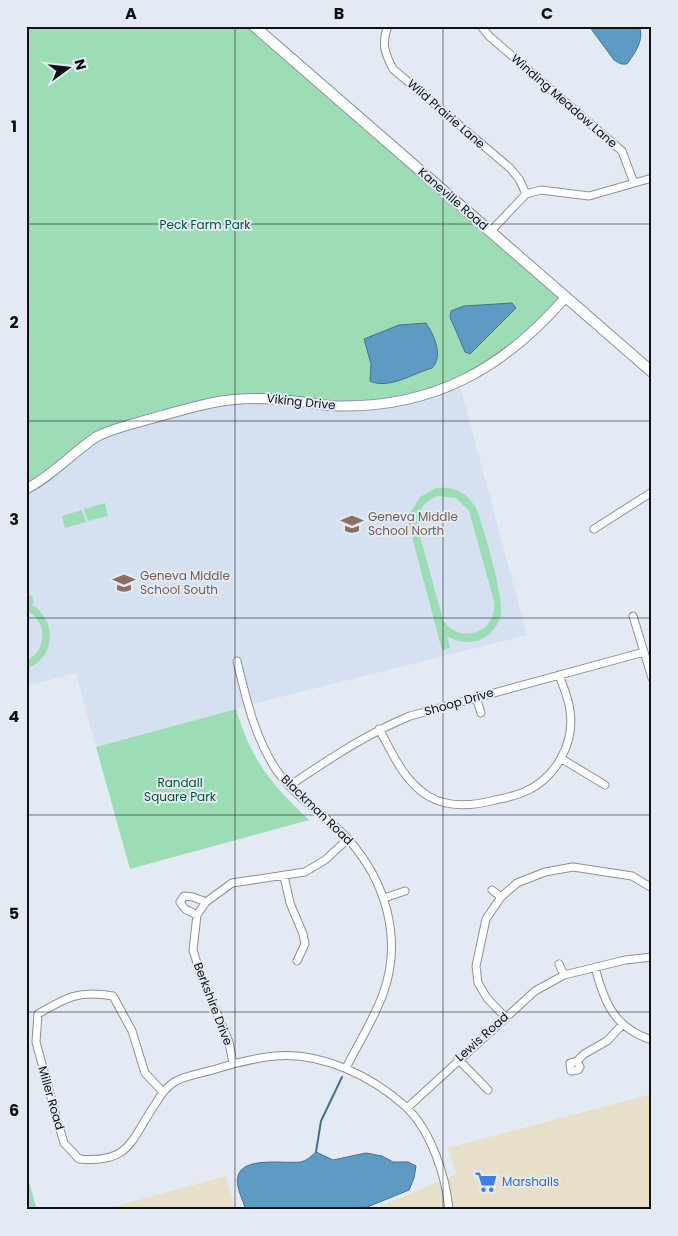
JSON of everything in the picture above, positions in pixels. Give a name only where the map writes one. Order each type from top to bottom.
[{"type":"main road","name":"Kaneville Road","points":[[254,26],[652,372]]},
{"type":"street","name":"Wild Prairie Lane","points":[[388,26],[384,51],[393,69],[510,168],[519,179],[526,194]]},
{"type":"street","name":"Winding Meadow Lane","points":[[481,26],[489,36],[622,151],[626,156],[634,183]]},
{"type":"street","points":[[490,232],[526,194],[542,190],[589,196],[652,178]]},
{"type":"street","name":"Viking Drive","points":[[26,489],[103,434],[187,408],[218,402],[270,398],[335,406],[376,405],[397,402],[442,389],[482,370],[514,349],[540,326],[565,298]]},
{"type":"street","points":[[594,529],[652,492]]},
{"type":"street","points":[[633,616],[652,678]]},
{"type":"street","name":"Shoop Drive","points":[[289,786],[379,729],[410,716],[644,652]]},
{"type":"street","name":"Blackman Road","points":[[237,661],[257,734],[266,754],[289,786],[348,838],[369,865],[384,898],[392,927],[392,960],[383,994],[346,1068]]},
{"type":"street","points":[[379,729],[407,779],[429,797],[454,805],[482,804],[525,792],[548,777],[562,759],[570,734],[570,712],[559,674]]},
{"type":"street","points":[[476,697],[482,713]]},
{"type":"street","points":[[562,759],[605,785]]},
{"type":"street","name":"Berkshire Drive","points":[[233,1064],[229,1042],[201,976],[193,950],[197,915],[206,902],[219,891],[237,882],[305,872],[325,860],[348,838]]},
{"type":"street","points":[[505,1017],[487,998],[478,983],[476,966],[486,919],[500,898],[517,883],[545,872],[573,867],[632,876],[652,888]]},
{"type":"street","points":[[284,876],[290,903],[303,934],[305,944],[296,961]]},
{"type":"street","points":[[492,890],[500,898]]},
{"type":"street","points":[[384,898],[405,891]]},
{"type":"street","points":[[197,915],[185,909],[180,902],[184,896],[206,902]]},
{"type":"street","name":"Lewis Road","points":[[407,1108],[458,1059],[535,991],[564,975],[594,967],[652,957]]},
{"type":"street","points":[[559,964],[564,975]]},
{"type":"street","points":[[594,967],[610,1008],[622,1025],[639,1036],[652,1040]]},
{"type":"street","name":"Miller Road","points":[[163,1092],[144,1072],[132,1032],[113,996],[82,993],[56,1002],[38,1014],[36,1042],[58,1123],[64,1143],[79,1159],[95,1161],[112,1159],[128,1148],[163,1092],[176,1081],[233,1064],[276,1056],[313,1059],[346,1068],[371,1081],[407,1108],[426,1136],[442,1169],[449,1210]]},
{"type":"street","points":[[578,1061],[584,1054],[607,1041],[622,1025]]},
{"type":"street","points":[[458,1059],[488,1090]]},
{"type":"shaded area","points":[[460,386],[527,635],[253,704],[96,747],[76,673],[26,686],[26,493],[99,439],[129,428],[218,404],[432,395]]},
{"type":"shaded area","points":[[652,1094],[652,1210],[371,1210],[456,1174],[448,1148]]},
{"type":"shaded area","points":[[226,1176],[235,1210],[101,1210]]},
{"type":"green space","name":"Peck Farm Park","points":[[26,26],[245,26],[490,232],[565,298],[540,326],[459,382],[376,405],[245,399],[103,434],[26,489]]},
{"type":"green space","points":[[436,488],[449,488],[464,494],[476,508],[492,561],[501,606],[500,618],[496,626],[488,635],[480,640],[463,642],[447,636],[450,648],[442,650],[406,514],[410,513],[420,497]],"holes":[[[438,496],[456,498],[469,511],[494,601],[494,612],[490,621],[484,628],[468,634],[450,628],[443,620],[417,523],[419,513],[428,501]]]},
{"type":"green space","points":[[105,503],[108,516],[88,521],[84,509]]},
{"type":"green space","points":[[82,510],[86,522],[65,528],[62,516]]},
{"type":"green space","points":[[32,595],[34,603],[31,604],[40,611],[46,620],[50,639],[43,657],[36,664],[26,669],[26,661],[38,650],[42,636],[38,621],[26,610],[26,597]]},
{"type":"green space","name":"Randall Square Park","points":[[236,709],[249,743],[264,770],[283,794],[309,820],[130,869],[96,747]]},
{"type":"green space","points":[[26,1171],[37,1210],[26,1210]]},
{"type":"water","points":[[589,26],[639,26],[641,31],[640,41],[627,64],[621,64],[614,60]]},
{"type":"water","points":[[512,303],[516,308],[470,354],[465,352],[450,317],[451,311],[464,306]]},
{"type":"water","points":[[426,323],[435,339],[437,352],[436,363],[432,368],[393,382],[377,383],[370,381],[371,364],[364,339],[399,325]]},
{"type":"water","points":[[316,1152],[333,1160],[366,1153],[382,1156],[393,1162],[408,1162],[416,1166],[414,1178],[409,1190],[360,1210],[246,1210],[237,1180],[241,1170],[256,1163],[302,1161]]},
{"type":"waterway","points":[[316,1152],[321,1121],[342,1077]]},
{"type":"place","name":"Geneva Middle School North","points":[[352,524]]},
{"type":"place","name":"Geneva Middle School South","points":[[124,583]]},
{"type":"place","name":"Marshalls","points":[[486,1182]]}]
